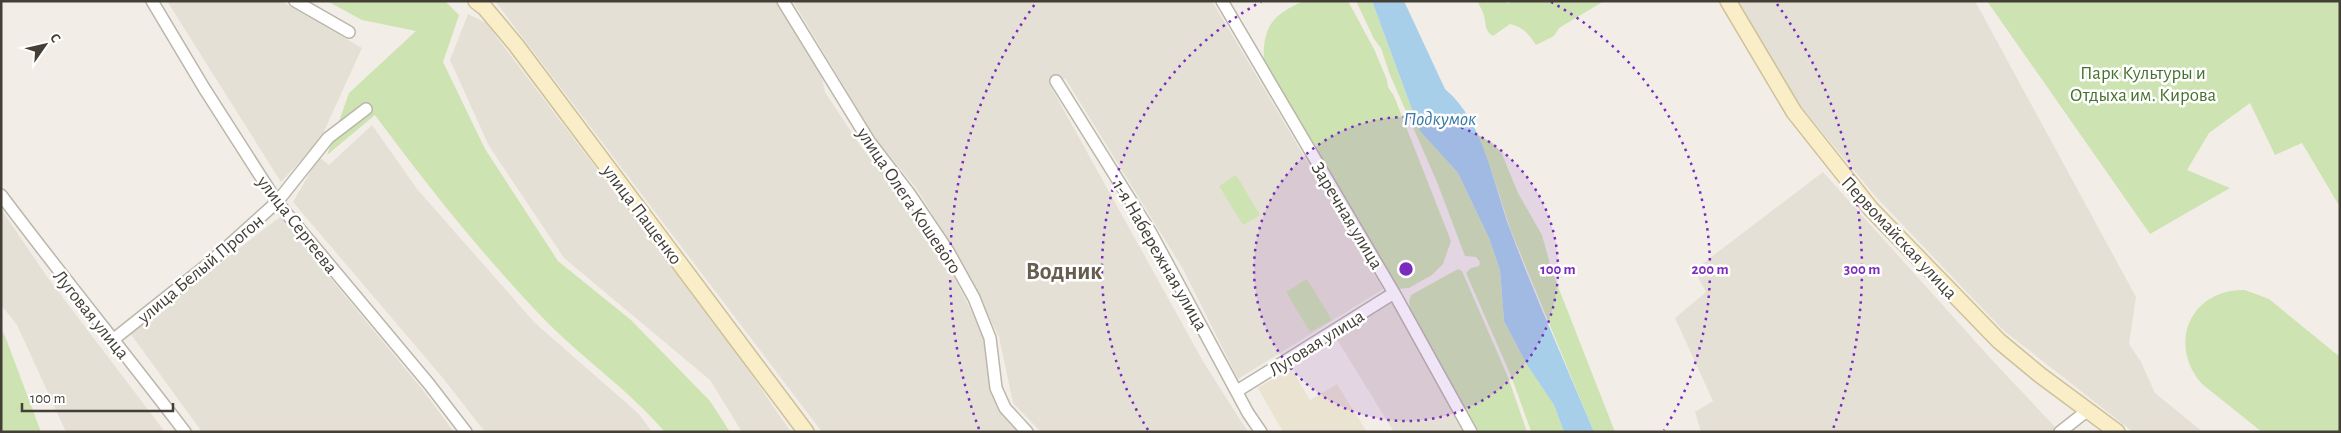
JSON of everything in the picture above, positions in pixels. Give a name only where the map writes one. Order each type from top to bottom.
[{"type":"street","name":"улица Сергеева","points":[[152,1],[204,88],[277,202],[429,384],[466,432]]},
{"type":"street","points":[[294,1],[349,32]]},
{"type":"street","name":"улица Олега Кошевого","points":[[783,1],[869,141],[909,193],[948,251],[974,298],[990,338],[996,388],[1005,408],[1027,432]]},
{"type":"street","name":"Заречная улица","points":[[1222,1],[1394,292],[1471,432]]},
{"type":"street","name":"Первомайская улица","points":[[1728,1],[1794,112],[1871,209],[1999,341],[2117,432]]},
{"type":"street","name":"улица Пащенко","points":[[481,3],[538,75],[806,432]]},
{"type":"street","name":"1-я Набережная улица","points":[[1056,81],[1151,233],[1261,432]]},
{"type":"street","name":"улица Белый Прогон","points":[[114,339],[207,265],[277,202],[328,138],[366,109]]},
{"type":"street","name":"Луговая улица","points":[[1,195],[53,265],[114,339],[185,432]]},
{"type":"street","name":"Луговая улица","points":[[1237,391],[1394,292]]},
{"type":"street","points":[[2060,432],[2088,410]]},
{"type":"shaded area","points":[[167,1],[281,1],[362,48],[320,140],[281,182]]},
{"type":"shaded area","points":[[495,1],[778,1],[821,72],[825,92],[861,147],[905,197],[942,254],[984,335],[990,386],[1001,412],[1021,432],[822,432]]},
{"type":"shaded area","points":[[796,1],[1212,1],[1383,289],[1238,379],[1183,269],[1065,78],[1051,87],[1204,363],[1248,432],[1041,432],[1013,403],[999,337],[955,250],[916,188],[875,138],[794,3]]},
{"type":"shaded area","points":[[1737,1],[1975,1],[2136,297],[2129,344],[2141,362],[2155,393],[2203,432],[2133,432],[2003,330],[1876,197],[1798,103],[1766,55]]},
{"type":"shaded area","points":[[468,14],[486,23],[740,358],[791,432],[742,432],[710,380],[564,258],[489,146],[450,60]]},
{"type":"shaded area","points":[[372,125],[417,189],[535,323],[639,414],[652,432],[485,432],[442,377],[293,202],[319,157],[329,165]]},
{"type":"shaded area","points":[[1823,172],[1992,360],[2057,429],[2051,432],[1701,432],[1695,412],[1713,401],[1675,318],[1706,292],[1694,270]]},
{"type":"shaded area","points":[[1,209],[48,278],[165,432],[66,432],[17,325],[1,305]]},
{"type":"shaded area","points":[[280,217],[422,389],[454,432],[202,432],[130,333]]},
{"type":"shaded area","points":[[1392,302],[1466,432],[1394,432],[1336,338]]},
{"type":"shaded area","points":[[1291,368],[1310,400],[1337,384],[1367,432],[1283,432],[1258,388]]},
{"type":"green space","points":[[327,1],[445,1],[459,15],[443,62],[485,149],[558,261],[631,320],[710,401],[730,432],[665,432],[635,401],[555,330],[496,267],[454,217],[375,115],[327,155],[349,93],[416,31],[362,20]]},
{"type":"green space","points":[[1304,1],[1348,1],[1375,51],[1451,241],[1443,264],[1432,275],[1409,288],[1397,289],[1264,65],[1265,42],[1270,25],[1283,12]]},
{"type":"green space","points":[[1356,1],[1372,1],[1420,131],[1458,173],[1489,238],[1500,270],[1504,321],[1527,365],[1554,405],[1564,432],[1531,431],[1511,376],[1466,273],[1471,268],[1479,266],[1480,262],[1476,257],[1465,256],[1437,182],[1390,75],[1381,48],[1374,39]]},
{"type":"green space","points":[[1478,1],[1505,1],[1508,4],[1510,1],[1604,1],[1559,28],[1554,36],[1536,45],[1519,27],[1510,24],[1493,36],[1490,34],[1486,28]]},
{"type":"green space","name":"Парк Культуры и Отдыха им. Кирова","points":[[1987,1],[2340,1],[2340,207],[2302,143],[2275,155],[2250,103],[2209,133],[2187,170],[2230,188],[2150,234]]},
{"type":"green space","points":[[1476,134],[1493,143],[1502,154],[1518,193],[1542,235],[1552,271],[1615,432],[1594,432],[1511,231],[1491,169]]},
{"type":"green space","points":[[1236,175],[1260,215],[1243,225],[1219,186]]},
{"type":"green space","points":[[1458,269],[1462,271],[1508,377],[1527,432],[1479,432],[1411,314],[1409,301],[1411,295]]},
{"type":"green space","points":[[1307,279],[1332,320],[1310,332],[1286,292]]},
{"type":"green space","points":[[2245,290],[2269,299],[2340,357],[2340,432],[2262,432],[2202,384],[2192,368],[2186,352],[2186,336],[2190,322],[2198,309],[2210,299],[2226,292]]},
{"type":"green space","points":[[1,330],[5,336],[41,432],[1,432]]},
{"type":"water","name":"Подкумок","points":[[1372,1],[1404,1],[1445,89],[1458,102],[1479,136],[1521,257],[1594,432],[1564,432],[1554,405],[1527,365],[1504,321],[1500,270],[1489,238],[1458,173],[1420,131]]},
{"type":"district","name":"Водник","points":[[1064,271]]}]
